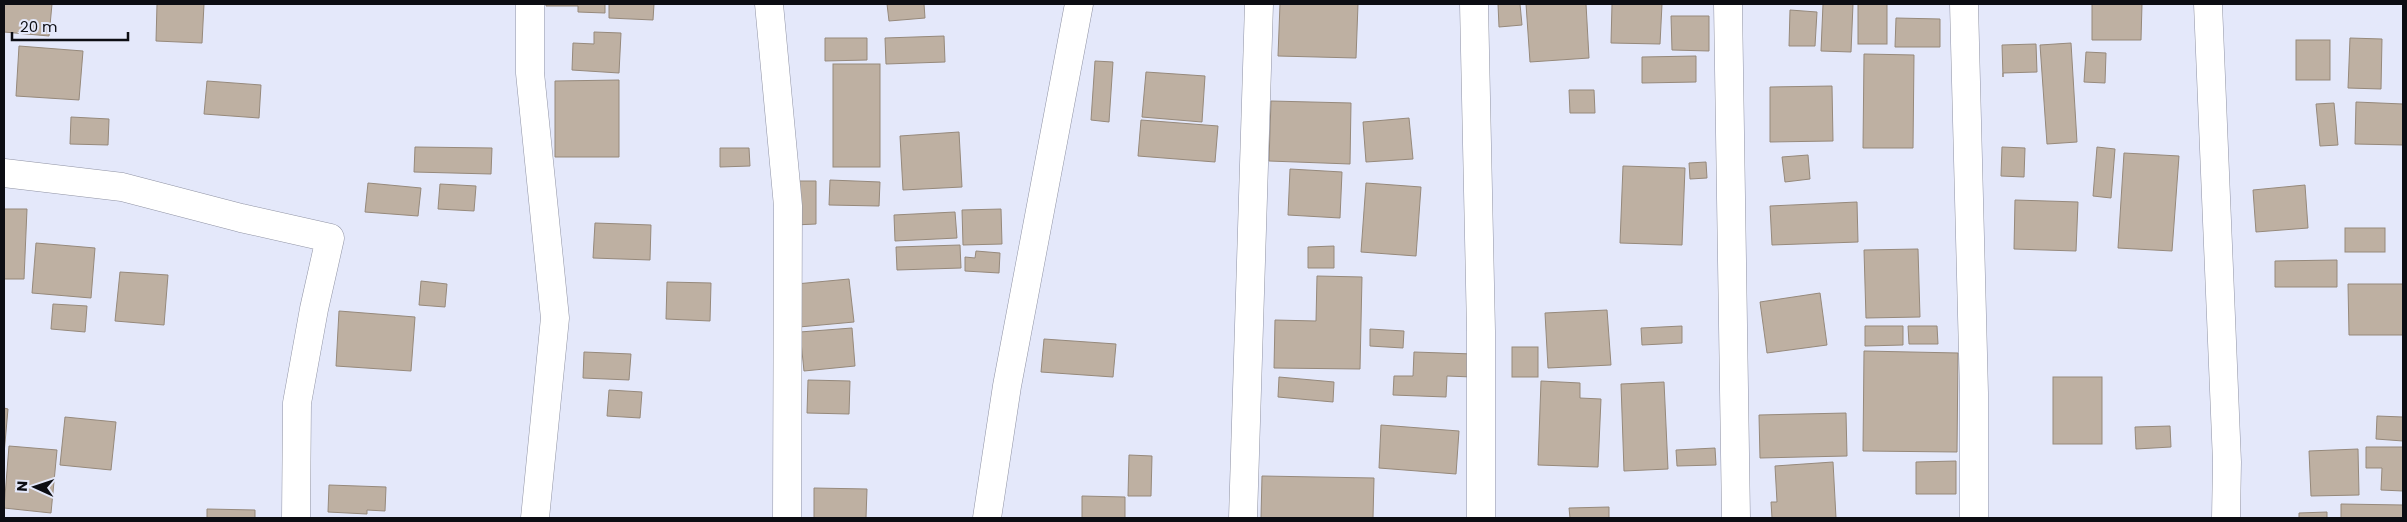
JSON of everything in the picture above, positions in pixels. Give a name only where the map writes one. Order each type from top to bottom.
[{"type":"street","points":[[530,4],[530,73],[555,318],[535,518]]},
{"type":"street","points":[[769,4],[788,206],[787,518]]},
{"type":"street","points":[[987,518],[1007,386],[1079,4]]},
{"type":"street","points":[[1243,518],[1259,4]]},
{"type":"street","points":[[1474,4],[1480,321],[1481,518]]},
{"type":"street","points":[[1728,4],[1736,518]]},
{"type":"street","points":[[1964,4],[1974,393],[1974,518]]},
{"type":"street","points":[[2208,4],[2227,462],[2226,518]]},
{"type":"street","points":[[4,173],[122,187],[241,218],[330,238],[314,309],[298,403],[296,518]]},
{"type":"building","points":[[4,4],[52,4],[49,36],[4,32]]},
{"type":"building","points":[[157,4],[204,4],[202,43],[156,41]]},
{"type":"building","points":[[546,4],[605,4],[605,13],[578,12],[578,6],[546,6]]},
{"type":"building","points":[[609,4],[654,4],[653,20],[609,18]]},
{"type":"building","points":[[887,4],[924,4],[925,18],[889,21]]},
{"type":"building","points":[[1280,4],[1358,4],[1356,58],[1278,56]]},
{"type":"building","points":[[1498,4],[1520,4],[1522,25],[1499,27]]},
{"type":"building","points":[[1526,4],[1586,4],[1589,58],[1530,62]]},
{"type":"building","points":[[1612,4],[1662,4],[1660,44],[1611,43]]},
{"type":"building","points":[[1823,4],[1853,4],[1851,52],[1821,51]]},
{"type":"building","points":[[1858,4],[1887,4],[1887,44],[1858,44]]},
{"type":"building","points":[[2092,4],[2142,4],[2141,40],[2092,40]]},
{"type":"building","points":[[1790,10],[1817,12],[1815,46],[1789,46]]},
{"type":"building","points":[[1671,16],[1709,16],[1709,51],[1672,50]]},
{"type":"building","points":[[1896,18],[1940,19],[1940,47],[1895,47]]},
{"type":"building","points":[[594,32],[621,33],[619,73],[572,70],[573,43],[594,44]]},
{"type":"building","points":[[944,36],[945,62],[886,64],[885,38]]},
{"type":"building","points":[[825,38],[867,38],[867,60],[825,61]]},
{"type":"building","points":[[2350,38],[2382,39],[2381,89],[2348,88]]},
{"type":"building","points":[[2296,40],[2330,40],[2330,80],[2296,80]]},
{"type":"building","points":[[2071,43],[2077,142],[2047,144],[2040,45]]},
{"type":"building","points":[[2036,44],[2037,72],[2003,73],[2003,77],[2002,45]]},
{"type":"building","points":[[19,46],[83,51],[79,100],[16,96]]},
{"type":"building","points":[[2086,52],[2106,53],[2105,83],[2084,82]]},
{"type":"building","points":[[1864,54],[1914,55],[1913,148],[1863,148]]},
{"type":"building","points":[[1696,56],[1696,82],[1642,83],[1642,57]]},
{"type":"building","points":[[1095,61],[1113,62],[1109,122],[1091,120]]},
{"type":"building","points":[[833,64],[880,64],[880,167],[833,167]]},
{"type":"building","points":[[1146,72],[1205,76],[1202,122],[1142,117]]},
{"type":"building","points":[[619,80],[619,157],[555,157],[555,81]]},
{"type":"building","points":[[207,81],[261,85],[259,118],[204,114]]},
{"type":"building","points":[[1832,86],[1833,141],[1770,142],[1770,87]]},
{"type":"building","points":[[1569,90],[1594,90],[1595,113],[1570,113]]},
{"type":"building","points":[[1271,101],[1351,103],[1350,164],[1269,161]]},
{"type":"building","points":[[2356,102],[2403,104],[2403,145],[2355,144]]},
{"type":"building","points":[[2334,103],[2338,145],[2320,146],[2316,104]]},
{"type":"building","points":[[71,117],[109,119],[108,145],[70,144]]},
{"type":"building","points":[[1409,118],[1413,159],[1366,162],[1363,122]]},
{"type":"building","points":[[1141,120],[1218,126],[1215,162],[1138,156]]},
{"type":"building","points":[[959,132],[962,187],[903,190],[900,136]]},
{"type":"building","points":[[415,147],[492,148],[491,174],[414,172]]},
{"type":"building","points":[[2002,147],[2025,148],[2024,177],[2001,176]]},
{"type":"building","points":[[2097,147],[2115,149],[2111,198],[2093,196]]},
{"type":"building","points":[[720,148],[749,148],[750,166],[720,167]]},
{"type":"building","points":[[2124,153],[2179,156],[2172,251],[2118,248]]},
{"type":"building","points":[[1808,155],[1810,179],[1785,182],[1782,157]]},
{"type":"building","points":[[1706,162],[1707,178],[1690,179],[1689,163]]},
{"type":"building","points":[[1623,166],[1685,168],[1682,245],[1620,243]]},
{"type":"building","points":[[1290,169],[1342,172],[1340,218],[1288,215]]},
{"type":"building","points":[[830,180],[880,182],[879,206],[829,205]]},
{"type":"building","points":[[794,181],[816,181],[816,224],[794,225]]},
{"type":"building","points":[[368,183],[421,188],[418,216],[365,212]]},
{"type":"building","points":[[1366,183],[1421,187],[1416,256],[1361,252]]},
{"type":"building","points":[[440,184],[476,186],[474,211],[438,209]]},
{"type":"building","points":[[2305,185],[2308,228],[2256,232],[2253,190]]},
{"type":"building","points":[[2015,200],[2078,202],[2076,251],[2014,249]]},
{"type":"building","points":[[1857,202],[1858,242],[1772,245],[1770,206]]},
{"type":"building","points":[[4,209],[27,209],[24,279],[4,279]]},
{"type":"building","points":[[1001,209],[1002,244],[963,245],[962,210]]},
{"type":"building","points":[[955,212],[957,238],[895,241],[894,215]]},
{"type":"building","points":[[595,223],[651,225],[650,260],[593,258]]},
{"type":"building","points":[[2345,228],[2385,228],[2385,252],[2345,252]]},
{"type":"building","points":[[36,243],[95,248],[91,298],[32,293]]},
{"type":"building","points":[[960,245],[961,268],[897,270],[896,247]]},
{"type":"building","points":[[1334,246],[1334,268],[1308,268],[1308,247]]},
{"type":"building","points":[[1918,249],[1920,317],[1866,318],[1864,250]]},
{"type":"building","points":[[976,251],[1000,253],[999,273],[965,271],[965,257],[975,258]]},
{"type":"building","points":[[2337,260],[2337,287],[2275,287],[2275,261]]},
{"type":"building","points":[[120,272],[168,275],[164,325],[115,321]]},
{"type":"building","points":[[1317,276],[1362,277],[1360,369],[1274,368],[1275,320],[1316,321]]},
{"type":"building","points":[[849,279],[854,322],[799,327],[796,284]]},
{"type":"building","points":[[421,281],[447,284],[445,307],[419,305]]},
{"type":"building","points":[[667,282],[711,283],[710,321],[666,319]]},
{"type":"building","points":[[2348,284],[2403,284],[2403,335],[2349,335]]},
{"type":"building","points":[[1820,293],[1827,345],[1767,353],[1760,302]]},
{"type":"building","points":[[53,304],[87,306],[85,332],[51,329]]},
{"type":"building","points":[[1607,310],[1611,365],[1548,368],[1545,313]]},
{"type":"building","points":[[339,311],[415,317],[411,371],[336,366]]},
{"type":"building","points":[[1682,326],[1682,343],[1642,345],[1641,328]]},
{"type":"building","points":[[1865,326],[1903,326],[1903,345],[1865,346]]},
{"type":"building","points":[[1908,326],[1937,326],[1938,344],[1909,344]]},
{"type":"building","points":[[852,328],[855,366],[804,371],[800,332]]},
{"type":"building","points":[[1370,329],[1404,331],[1403,348],[1370,346]]},
{"type":"building","points":[[1044,339],[1116,344],[1113,377],[1041,372]]},
{"type":"building","points":[[1512,347],[1538,347],[1538,377],[1512,377]]},
{"type":"building","points":[[1864,351],[1958,353],[1957,452],[1863,451]]},
{"type":"building","points":[[584,352],[631,354],[629,380],[583,378]]},
{"type":"building","points":[[1414,352],[1473,354],[1472,377],[1447,376],[1446,397],[1393,395],[1394,376],[1413,376]]},
{"type":"building","points":[[1279,377],[1334,382],[1333,402],[1278,397]]},
{"type":"building","points":[[2053,377],[2102,377],[2102,444],[2053,444]]},
{"type":"building","points":[[808,380],[850,381],[849,414],[807,413]]},
{"type":"building","points":[[1541,381],[1580,383],[1580,398],[1601,399],[1598,467],[1538,465]]},
{"type":"building","points":[[1664,382],[1668,469],[1624,471],[1621,384]]},
{"type":"building","points":[[609,390],[642,392],[640,418],[607,416]]},
{"type":"building","points":[[4,408],[8,409],[4,454]]},
{"type":"building","points":[[1846,413],[1847,456],[1760,458],[1759,415]]},
{"type":"building","points":[[2377,416],[2403,417],[2403,441],[2376,439]]},
{"type":"building","points":[[65,417],[116,422],[111,470],[60,465]]},
{"type":"building","points":[[1381,425],[1459,431],[1456,474],[1379,468]]},
{"type":"building","points":[[2170,426],[2171,447],[2136,449],[2135,427]]},
{"type":"building","points":[[9,446],[57,450],[51,513],[4,508]]},
{"type":"building","points":[[2366,447],[2403,447],[2403,491],[2381,490],[2382,468],[2366,468]]},
{"type":"building","points":[[1715,448],[1716,465],[1677,466],[1676,450]]},
{"type":"building","points":[[2358,449],[2359,495],[2311,496],[2309,451]]},
{"type":"building","points":[[1129,455],[1152,456],[1151,496],[1128,496]]},
{"type":"building","points":[[1956,461],[1956,494],[1916,494],[1916,462]]},
{"type":"building","points":[[1833,462],[1836,518],[1772,518],[1771,502],[1777,502],[1775,466]]},
{"type":"building","points":[[1262,476],[1374,478],[1373,518],[1261,518]]},
{"type":"building","points":[[329,485],[386,487],[385,511],[367,510],[367,514],[328,512]]},
{"type":"building","points":[[814,488],[867,489],[866,518],[814,518]]},
{"type":"building","points":[[1082,496],[1125,497],[1125,518],[1082,518]]},
{"type":"building","points":[[2341,504],[2403,505],[2403,518],[2341,518]]},
{"type":"building","points":[[1609,507],[1609,518],[1570,518],[1569,508]]},
{"type":"building","points":[[207,509],[255,510],[255,518],[207,518]]},
{"type":"building","points":[[2327,512],[2327,518],[2299,518],[2299,513]]}]
